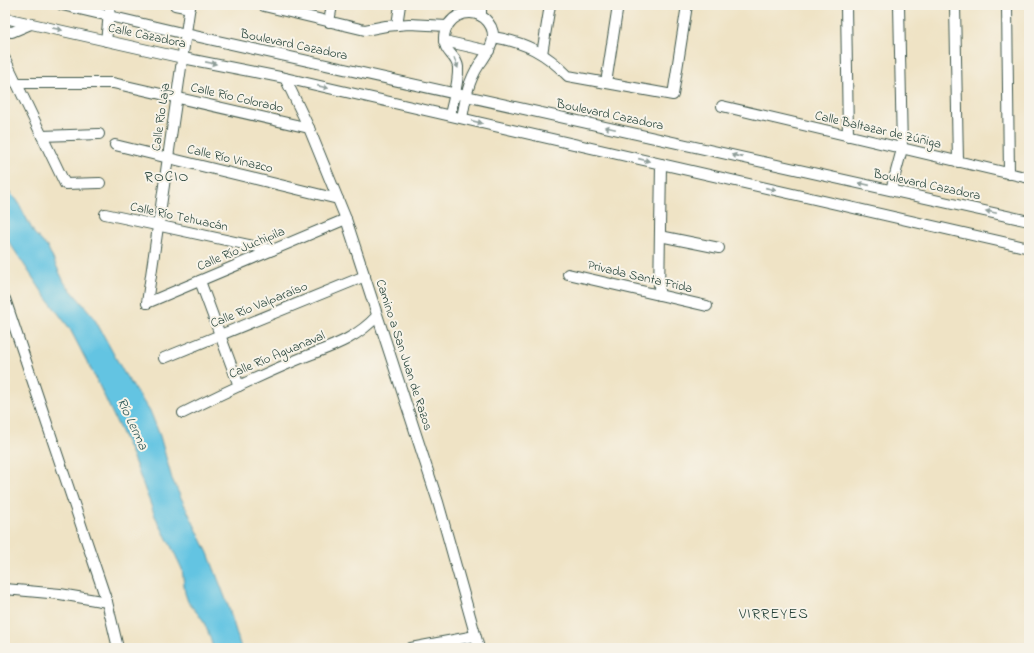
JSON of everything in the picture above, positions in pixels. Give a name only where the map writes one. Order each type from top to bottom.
[{"type":"street","name":"Calle Cazadora","points":[[62,5],[186,34]]},
{"type":"street","points":[[106,40],[110,5]]},
{"type":"street","points":[[175,5],[190,7]]},
{"type":"street","points":[[264,5],[365,30],[397,25],[422,24],[447,26]]},
{"type":"street","points":[[329,22],[332,5]]},
{"type":"street","points":[[397,25],[400,5]]},
{"type":"street","points":[[481,5],[481,16]]},
{"type":"street","points":[[542,54],[550,5]]},
{"type":"street","points":[[606,83],[618,5]]},
{"type":"street","points":[[493,37],[519,42],[542,54],[556,64],[568,76],[673,95],[687,5]]},
{"type":"street","points":[[846,5],[848,136]]},
{"type":"street","points":[[891,190],[902,149],[900,5]]},
{"type":"street","points":[[955,5],[958,162]]},
{"type":"street","points":[[1007,5],[1009,174]]},
{"type":"street","name":"Calle Río Laja","points":[[147,303],[190,7]]},
{"type":"street","points":[[450,116],[458,67],[457,62],[450,53],[444,41],[445,31],[447,26],[456,16],[469,9],[481,16],[490,25],[493,37],[489,51],[475,72],[470,84],[462,118]]},
{"type":"street","name":"Calle Cazadora","points":[[5,18],[183,58],[285,78]]},
{"type":"street","points":[[5,31],[12,32],[32,24]]},
{"type":"street","name":"Boulevard Cazadora","points":[[186,34],[1029,221]]},
{"type":"street","points":[[444,41],[489,51]]},
{"type":"street","points":[[5,59],[65,184],[100,183]]},
{"type":"street","points":[[285,78],[1029,248]]},
{"type":"street","name":"Camino a San Juan de Razos","points":[[285,78],[309,128],[346,219],[438,502],[479,648]]},
{"type":"street","name":"Calle Río Colorado","points":[[16,83],[113,83],[309,128]]},
{"type":"street","name":"Calle Baltazar de Zúñiga","points":[[722,106],[1029,178]]},
{"type":"street","points":[[42,136],[99,134]]},
{"type":"street","name":"Calle Río Vinazco","points":[[115,146],[338,199]]},
{"type":"street","points":[[659,295],[661,164]]},
{"type":"street","name":"Calle Río Tehuacán","points":[[105,214],[272,250]]},
{"type":"street","name":"Calle Río Juchipila","points":[[147,303],[346,219]]},
{"type":"street","points":[[660,236],[719,248]]},
{"type":"street","name":"Privada Santa Frida","points":[[568,274],[707,306]]},
{"type":"street","name":"Calle Río Valparaíso","points":[[164,358],[365,276]]},
{"type":"street","points":[[200,281],[238,386]]},
{"type":"street","points":[[5,299],[108,602],[118,648]]},
{"type":"street","name":"Calle Río Aguanaval","points":[[184,414],[238,386],[293,361],[348,339],[369,325],[377,316]]},
{"type":"street","points":[[5,589],[60,594],[108,602]]},
{"type":"street","points":[[411,648],[475,636]]},
{"type":"water","name":"Río Lerma","points":[[5,188],[17,200],[34,233],[48,248],[64,282],[93,316],[124,373],[151,413],[160,436],[172,479],[208,553],[228,605],[241,648],[213,648],[203,620],[188,602],[185,593],[182,569],[155,516],[132,455],[100,387],[70,329],[43,293],[5,236]]},
{"type":"district","name":"ROCIO","points":[[167,177]]},
{"type":"district","name":"VIRREYES","points":[[774,614]]}]
